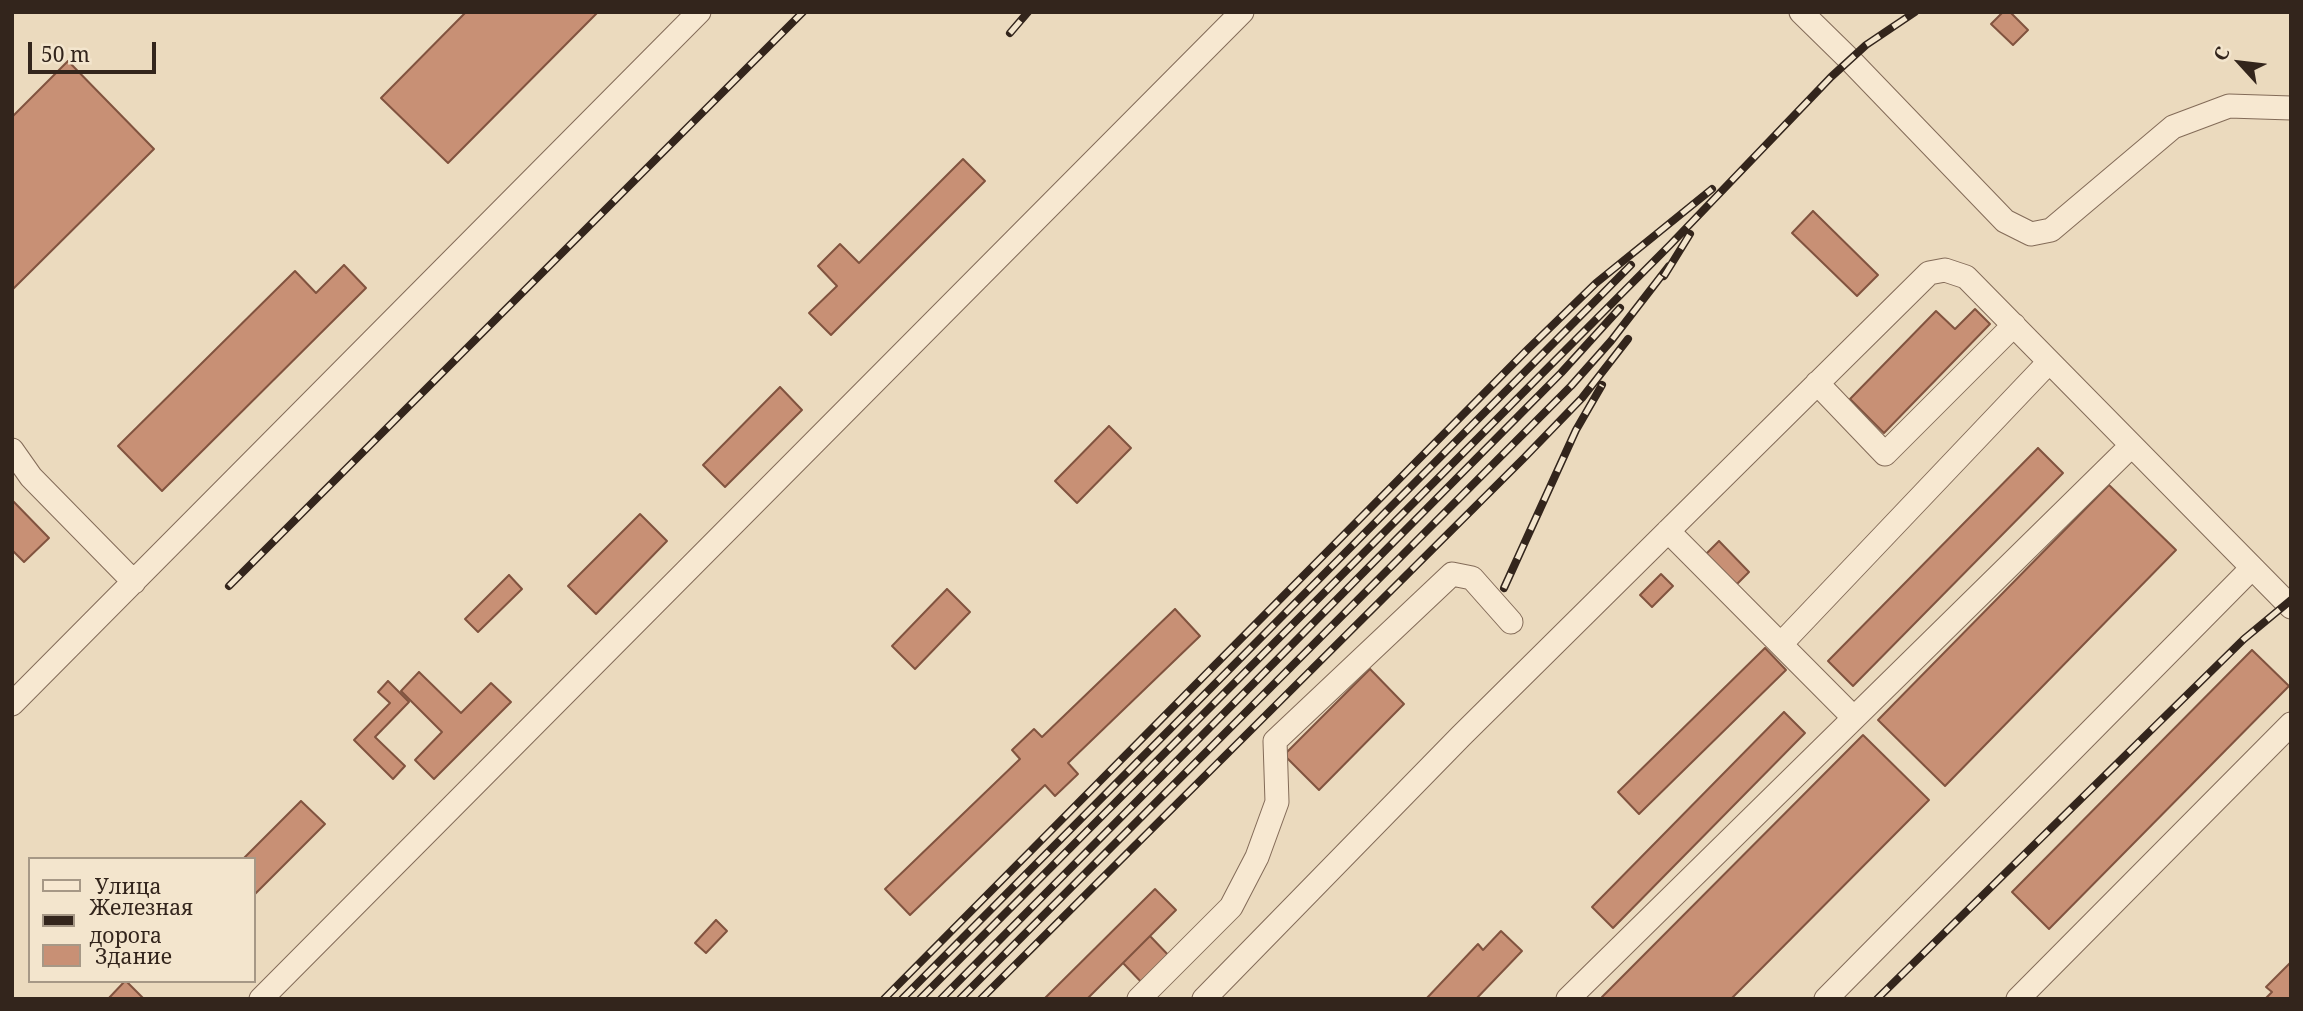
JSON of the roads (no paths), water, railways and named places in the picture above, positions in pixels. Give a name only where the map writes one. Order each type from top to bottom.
[{"type":"street","points":[[12,704],[699,12]]},
{"type":"street","points":[[261,999],[1242,12]]},
{"type":"street","points":[[1801,12],[2005,221],[2031,234],[2051,230],[2172,127],[2229,106],[2291,108]]},
{"type":"street","points":[[1204,999],[1461,736],[1929,273],[1945,270],[1966,276],[2291,607]]},
{"type":"street","points":[[1817,383],[1885,454],[2014,326]]},
{"type":"street","points":[[1781,644],[2049,362]]},
{"type":"street","points":[[1568,999],[2132,446]]},
{"type":"street","points":[[12,450],[32,477],[134,582]]},
{"type":"street","points":[[1668,531],[1854,718]]},
{"type":"street","points":[[1826,999],[2252,568]]},
{"type":"street","points":[[1139,999],[1231,907],[1257,857],[1277,802],[1275,741],[1452,573],[1472,578],[1511,622]]},
{"type":"street","points":[[2018,999],[2291,724]]},
{"type":"railway","points":[[229,586],[803,12]]},
{"type":"railway","points":[[1010,33],[1028,12]]},
{"type":"railway","points":[[920,999],[1670,245],[1831,77],[1866,45],[1915,12]]},
{"type":"railway","points":[[884,999],[1526,351],[1596,283],[1712,189]]},
{"type":"railway","points":[[1664,276],[1690,234]]},
{"type":"railway","points":[[902,999],[1631,265]]},
{"type":"railway","points":[[960,999],[1571,386],[1611,341],[1669,266]]},
{"type":"railway","points":[[941,999],[1561,373],[1620,308]]},
{"type":"railway","points":[[981,999],[1524,458],[1582,398],[1628,339]]},
{"type":"railway","points":[[1504,588],[1576,430],[1602,385]]},
{"type":"railway","points":[[1877,999],[2244,639],[2291,600]]}]
